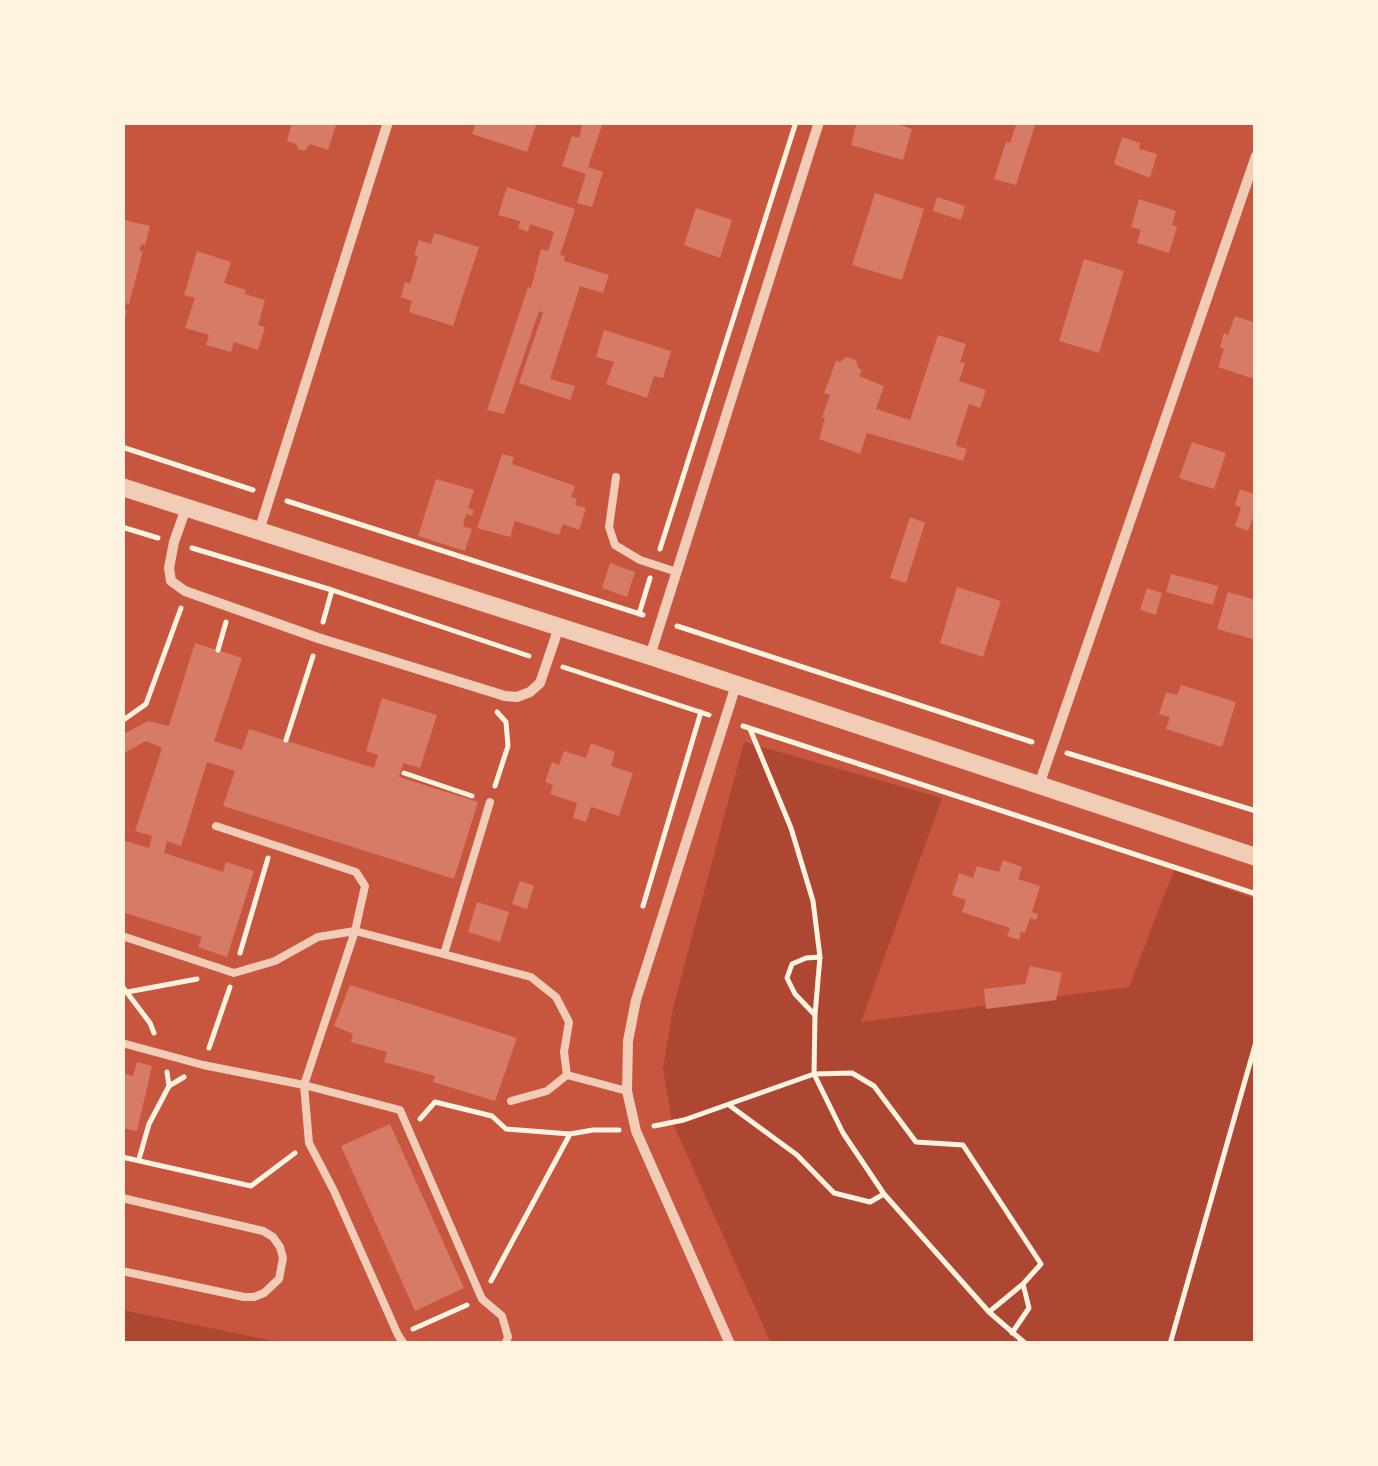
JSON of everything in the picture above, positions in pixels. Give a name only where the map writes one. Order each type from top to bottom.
[{"type":"street","points":[[258,532],[388,122]]},
{"type":"street","points":[[650,656],[820,122]]},
{"type":"street","points":[[1039,785],[1255,162]]},
{"type":"street","points":[[122,488],[650,656],[1256,856]]},
{"type":"street","points":[[186,508],[174,542],[171,581],[185,592],[318,638],[517,697],[540,683],[559,627]]},
{"type":"street","points":[[730,1344],[636,1131],[627,1091],[628,1041],[636,1000],[736,685]]},
{"type":"lane","points":[[616,478],[609,527],[614,545],[629,555],[677,572]]},
{"type":"lane","points":[[444,954],[490,802]]},
{"type":"lane","points":[[216,826],[356,872],[364,886],[356,931],[304,1085],[308,1142],[401,1340]]},
{"type":"lane","points":[[122,936],[234,973],[274,961],[318,936],[356,931],[531,977],[556,997],[568,1022],[564,1052],[567,1075]]},
{"type":"lane","points":[[122,1043],[400,1110],[482,1299],[502,1316],[508,1337],[505,1344]]},
{"type":"lane","points":[[567,1075],[627,1091]]},
{"type":"lane","points":[[510,1101],[547,1091],[567,1075]]},
{"type":"lane","points":[[122,1198],[264,1231],[280,1247],[283,1258],[279,1279],[264,1293],[244,1297],[122,1270]]},
{"type":"path","points":[[122,448],[639,614],[796,122]]},
{"type":"path","points":[[332,590],[1256,894]]},
{"type":"path","points":[[122,721],[146,704],[182,606],[197,610]]},
{"type":"path","points":[[212,615],[227,620],[218,650]]},
{"type":"path","points":[[702,635],[1032,742]]},
{"type":"path","points":[[404,773],[490,802],[508,746],[506,722],[490,705]]},
{"type":"path","points":[[750,729],[791,828],[813,901],[820,956],[814,1074],[843,1133],[884,1194],[989,1312],[1026,1344]]},
{"type":"path","points":[[1064,752],[1254,809]]},
{"type":"path","points":[[170,1086],[203,1065],[272,843]]},
{"type":"path","points":[[815,1016],[795,994],[787,978],[792,964],[820,956]]},
{"type":"path","points":[[122,992],[234,973]]},
{"type":"path","points":[[1170,1344],[1256,1042]]},
{"type":"path","points":[[409,1131],[435,1102],[492,1116],[506,1129],[570,1134],[636,1131],[684,1120],[814,1074],[852,1072],[874,1086],[916,1142],[963,1145],[1041,1264],[989,1312]]},
{"type":"path","points":[[728,1105],[797,1155],[834,1193],[870,1202],[884,1194]]},
{"type":"path","points":[[401,1340],[482,1299],[570,1134]]},
{"type":"path","points":[[122,1157],[251,1186],[308,1142]]},
{"type":"path","points":[[1012,1333],[1029,1308],[1022,1284]]},
{"type":"shaded area","points":[[744,742],[942,798],[861,1022],[1129,987],[1174,870],[1255,899],[1255,1343],[771,1343],[672,1121],[663,1069],[673,1008]]},
{"type":"shaded area","points":[[122,1310],[284,1343],[123,1343]]},
{"type":"building","points":[[292,122],[337,122],[328,150],[310,144],[305,151],[287,141]]},
{"type":"building","points":[[476,122],[537,122],[527,152],[472,134]]},
{"type":"building","points":[[583,122],[603,122],[588,167],[603,172],[592,207],[577,203],[586,174],[562,166],[572,136],[579,138]]},
{"type":"building","points":[[857,122],[891,122],[912,129],[903,160],[851,145]]},
{"type":"building","points":[[1017,122],[1036,122],[1016,185],[994,179]]},
{"type":"building","points":[[1122,137],[1140,143],[1139,149],[1157,154],[1150,178],[1114,164]]},
{"type":"building","points":[[507,187],[575,209],[560,255],[565,256],[564,261],[609,275],[603,293],[580,286],[550,379],[575,386],[570,400],[519,383],[543,313],[539,311],[504,414],[487,410],[541,249],[548,251],[554,232],[530,224],[528,232],[518,228],[520,221],[498,215]]},
{"type":"building","points":[[875,193],[924,209],[902,280],[852,265]]},
{"type":"building","points":[[937,197],[965,206],[961,220],[933,211]]},
{"type":"building","points":[[1139,199],[1176,211],[1172,225],[1177,227],[1169,253],[1137,243],[1141,230],[1131,227]]},
{"type":"building","points":[[696,208],[732,220],[720,258],[684,245]]},
{"type":"building","points":[[125,220],[150,226],[145,245],[139,250],[143,251],[129,304],[124,309],[124,323],[122,230]]},
{"type":"building","points":[[434,233],[479,247],[453,326],[409,312],[412,301],[401,297],[405,282],[410,284],[419,240],[431,244]]},
{"type":"building","points":[[197,251],[231,262],[224,283],[265,300],[258,325],[265,327],[258,350],[234,342],[231,352],[206,345],[209,335],[185,328],[195,298],[184,295]]},
{"type":"building","points":[[1084,259],[1124,271],[1099,353],[1059,341]]},
{"type":"building","points":[[1235,316],[1256,323],[1254,379],[1218,367],[1224,333],[1228,335]]},
{"type":"building","points":[[604,330],[671,351],[663,378],[654,376],[647,398],[606,384],[614,362],[596,357]]},
{"type":"building","points":[[938,335],[966,344],[959,381],[986,390],[980,408],[969,404],[956,444],[967,449],[963,461],[867,433],[860,454],[819,439],[830,395],[824,393],[836,361],[846,357],[856,360],[862,370],[859,376],[884,386],[876,409],[910,420]]},
{"type":"building","points":[[1192,442],[1226,453],[1214,489],[1179,478]]},
{"type":"building","points":[[502,454],[514,457],[512,464],[575,486],[571,497],[577,499],[575,505],[586,508],[579,530],[563,524],[559,535],[515,521],[510,537],[477,528]]},
{"type":"building","points":[[436,479],[474,490],[468,508],[474,510],[472,516],[466,514],[463,526],[472,529],[465,551],[418,536]]},
{"type":"building","points":[[1240,489],[1256,495],[1256,509],[1248,531],[1235,526],[1241,508],[1235,505]]},
{"type":"building","points":[[910,517],[925,523],[906,583],[890,578]]},
{"type":"building","points":[[610,563],[635,572],[627,597],[602,588]]},
{"type":"building","points":[[1171,574],[1218,586],[1213,605],[1166,592]]},
{"type":"building","points":[[957,587],[1001,601],[983,657],[940,643]]},
{"type":"building","points":[[1147,588],[1162,593],[1156,615],[1140,610]]},
{"type":"building","points":[[1228,592],[1256,600],[1256,640],[1217,629]]},
{"type":"building","points":[[195,643],[242,658],[214,741],[242,750],[249,729],[374,768],[378,755],[366,751],[382,698],[437,715],[420,768],[403,763],[399,777],[478,802],[454,879],[223,806],[235,771],[207,762],[181,846],[167,841],[164,853],[223,872],[226,862],[254,871],[227,957],[198,947],[202,937],[122,912],[122,840],[149,848],[152,836],[135,831],[162,748],[146,741],[122,754],[122,735],[148,721],[169,726]]},
{"type":"building","points":[[1181,685],[1236,702],[1222,747],[1166,729],[1170,717],[1159,714],[1166,692],[1177,695]]},
{"type":"building","points":[[591,743],[615,752],[611,766],[633,773],[619,816],[591,807],[586,822],[573,818],[577,803],[550,794],[553,785],[545,782],[552,762],[559,765],[564,751],[586,758]]},
{"type":"building","points":[[1003,860],[1022,867],[1018,879],[1040,886],[1032,912],[1038,914],[1036,920],[1030,918],[1019,940],[1007,936],[1010,928],[962,912],[966,900],[952,895],[959,873],[973,878],[977,866],[999,872]]},
{"type":"building","points":[[520,881],[534,886],[527,909],[512,904]]},
{"type":"building","points":[[477,902],[509,912],[500,942],[468,932]]},
{"type":"building","points":[[1030,966],[1062,973],[1056,1000],[986,1009],[984,989],[1025,984]]},
{"type":"building","points":[[350,985],[517,1038],[495,1101],[433,1082],[435,1076],[384,1062],[387,1052],[351,1042],[353,1034],[334,1026]]},
{"type":"building","points":[[137,1062],[152,1066],[137,1131],[122,1128],[122,1073],[133,1076]]},
{"type":"building","points":[[390,1124],[464,1288],[415,1311],[341,1146]]}]
